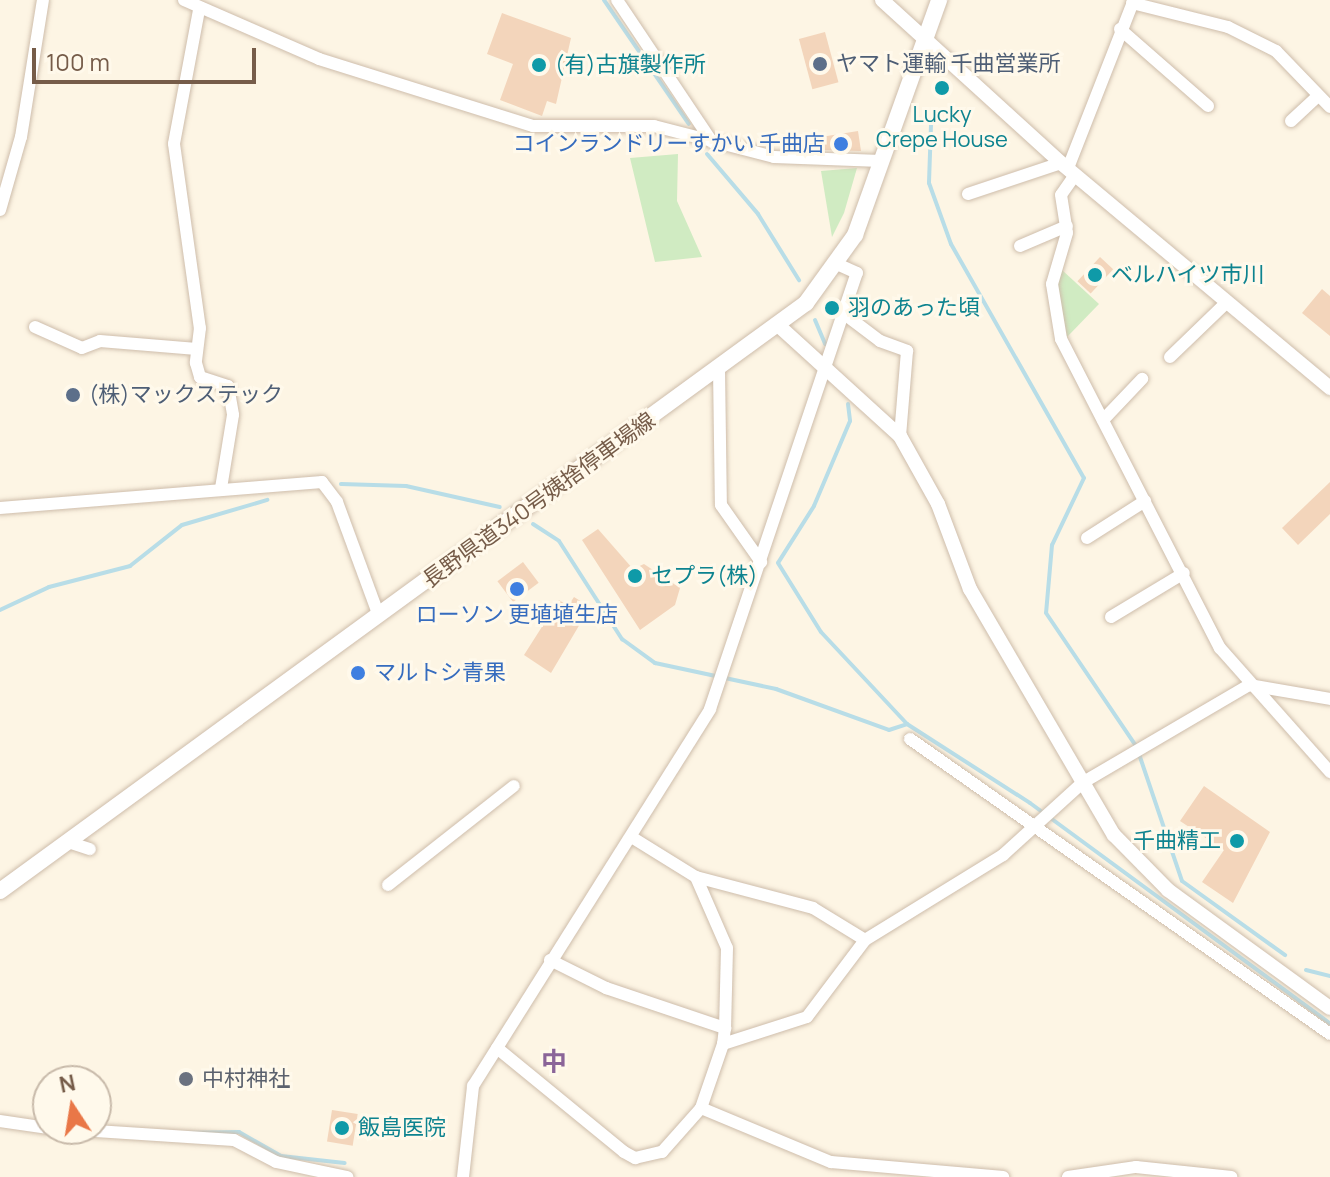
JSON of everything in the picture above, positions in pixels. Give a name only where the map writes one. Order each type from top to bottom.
[{"type":"main road","name":"長野県道340号姨捨停車場線","points":[[0,891],[779,326],[837,264],[881,161],[927,41],[939,0]]},
{"type":"street","points":[[0,210],[21,137],[43,0]]},
{"type":"street","points":[[184,0],[199,10],[319,59],[533,126],[654,126],[712,142],[824,164],[881,161]]},
{"type":"street","points":[[634,0],[619,3],[712,142]]},
{"type":"street","points":[[882,0],[1068,169],[1330,388]]},
{"type":"street","points":[[1330,107],[1276,51],[1228,27],[1133,2],[1120,29],[1080,151],[1068,169],[1061,195],[1067,226],[1050,303],[1069,359],[1184,573],[1220,648],[1249,685],[1330,772]]},
{"type":"street","points":[[199,10],[174,144],[194,271],[200,377],[228,386],[230,401],[221,488]]},
{"type":"street","points":[[1120,29],[1208,106]]},
{"type":"street","points":[[1291,121],[1318,96]]},
{"type":"street","points":[[968,194],[1068,169]]},
{"type":"street","points":[[1020,246],[1067,226]]},
{"type":"street","points":[[463,1177],[473,1086],[550,960],[633,838],[718,686],[857,273],[837,264]]},
{"type":"street","points":[[1170,357],[1226,303]]},
{"type":"street","points":[[843,313],[880,341],[907,351],[900,436]]},
{"type":"street","points":[[779,326],[823,373],[900,436],[938,504],[970,589],[1082,783],[1139,865],[1330,1008]]},
{"type":"street","points":[[35,327],[82,348],[100,341],[197,349]]},
{"type":"street","points":[[719,369],[721,505],[761,562]]},
{"type":"street","points":[[1103,420],[1142,379]]},
{"type":"street","points":[[0,508],[322,482],[337,502],[379,616]]},
{"type":"street","points":[[1087,538],[1145,501]]},
{"type":"street","points":[[1111,617],[1184,573]]},
{"type":"street","points":[[723,1044],[807,1017],[865,940],[930,906],[1043,818],[1082,783],[1249,685],[1330,699]]},
{"type":"street","points":[[910,739],[1043,818],[1330,1034]]},
{"type":"street","points":[[388,885],[514,786]]},
{"type":"street","points":[[633,838],[696,877],[813,908],[865,940]]},
{"type":"street","points":[[68,842],[90,849]]},
{"type":"street","points":[[497,1048],[635,1158],[662,1152],[701,1108],[723,1044],[725,1028],[727,948],[696,877]]},
{"type":"street","points":[[550,960],[606,988],[725,1028]]},
{"type":"street","points":[[701,1108],[831,1162],[1003,1177]]},
{"type":"street","points":[[0,1121],[32,1126]]},
{"type":"street","points":[[112,1132],[234,1140],[276,1162],[339,1170],[347,1177]]},
{"type":"street","points":[[1068,1177],[1136,1167],[1231,1177]]},
{"type":"green space","points":[[678,154],[677,201],[702,257],[655,262],[630,158]]},
{"type":"green space","points":[[857,168],[844,213],[832,237],[821,171]]},
{"type":"green space","points":[[1062,270],[1099,304],[1067,337],[1058,286]]},
{"type":"building","name":"(有)古旗製作所","points":[[502,13],[571,38],[556,104],[547,101],[542,116],[500,100],[513,64],[487,54]]},
{"type":"building","name":"ヤマト運輸 千曲営業所","points":[[825,32],[838,82],[812,89],[799,39]]},
{"type":"building","name":"コインランドリーすかい 千曲店","points":[[858,131],[861,151],[823,150],[821,137]]},
{"type":"building","name":"ベルハイツ市川","points":[[1100,257],[1113,269],[1091,293],[1077,281]]},
{"type":"building","points":[[1322,289],[1330,296],[1330,336],[1302,313]]},
{"type":"building","points":[[1330,482],[1330,514],[1298,545],[1282,528]]},
{"type":"building","name":"セプラ(株)","points":[[598,529],[633,569],[644,564],[680,588],[675,605],[640,630],[582,540]]},
{"type":"building","name":"ローソン 更埴埴生店","points":[[523,562],[539,583],[513,602],[497,581]]},
{"type":"building","points":[[574,597],[590,607],[551,673],[524,655],[559,600],[568,606]]},
{"type":"building","name":"千曲精工","points":[[1204,786],[1270,832],[1233,903],[1202,882],[1224,850],[1180,821]]},
{"type":"building","name":"飯島医院","points":[[332,1110],[358,1114],[353,1146],[327,1142]]},
{"type":"waterway","points":[[604,0],[689,124]]},
{"type":"waterway","points":[[931,125],[929,183],[951,244],[1084,478],[1052,545],[1046,613],[1136,746]]},
{"type":"waterway","points":[[707,154],[758,214],[799,280]]},
{"type":"waterway","points":[[815,320],[825,344]]},
{"type":"waterway","points":[[848,404],[850,421],[814,506],[778,563],[821,632],[907,724],[1030,803],[1330,1023]]},
{"type":"waterway","points":[[341,484],[406,486],[500,507]]},
{"type":"waterway","points":[[0,610],[49,587],[130,566],[182,525],[267,500]]},
{"type":"waterway","points":[[533,524],[559,541],[622,639],[655,663],[776,689],[889,730],[907,724]]},
{"type":"waterway","points":[[1139,754],[1182,881],[1285,955]]},
{"type":"waterway","points":[[1306,970],[1330,976]]},
{"type":"waterway","points":[[176,1133],[239,1132],[281,1156],[345,1163]]},
{"type":"place","name":"ヤマト運輸 千曲営業所","points":[[820,64]]},
{"type":"place","name":"(有)古旗製作所","points":[[539,65]]},
{"type":"place","name":"Lucky Crepe House","points":[[942,88]]},
{"type":"place","name":"コインランドリーすかい 千曲店","points":[[841,144]]},
{"type":"place","name":"ベルハイツ市川","points":[[1095,275]]},
{"type":"place","name":"羽のあった頃","points":[[832,308]]},
{"type":"place","name":"(株)マックステック","points":[[73,395]]},
{"type":"place","name":"セプラ(株)","points":[[635,576]]},
{"type":"place","name":"ローソン 更埴埴生店","points":[[517,589]]},
{"type":"place","name":"マルトシ青果","points":[[358,673]]},
{"type":"place","name":"千曲精工","points":[[1237,841]]},
{"type":"place","name":"中村神社","points":[[186,1079]]},
{"type":"place","name":"飯島医院","points":[[342,1128]]},
{"type":"district","name":"中","points":[[554,1062]]}]
